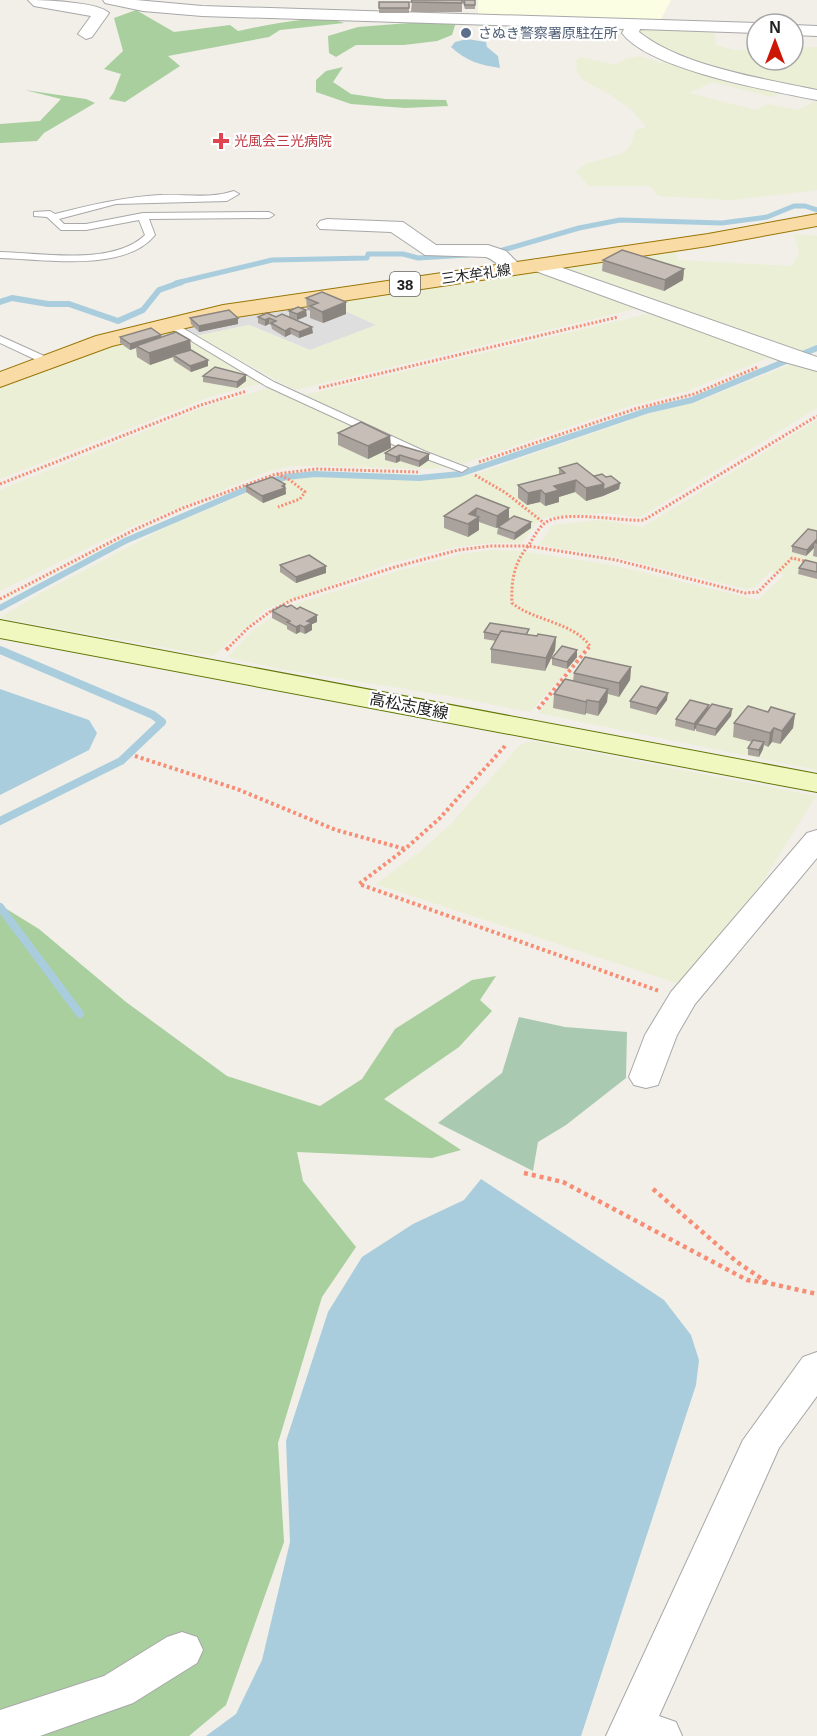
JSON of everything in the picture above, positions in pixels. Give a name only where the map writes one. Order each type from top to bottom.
[{"type":"main road","name":"三木牟礼線","points":[[0,380],[104,341],[169,323],[285,301],[758,233],[817,220]]},
{"type":"main road","name":"高松志度線","points":[[0,629],[817,783]]},
{"type":"street","points":[[36,0],[40,3],[101,13],[86,34]]},
{"type":"street","points":[[111,0],[166,8],[373,6]]},
{"type":"street","points":[[200,0],[214,5],[349,1],[486,20],[745,28]]},
{"type":"street","points":[[486,0],[486,20]]},
{"type":"street","points":[[633,25],[630,33],[644,46],[740,78],[817,95]]},
{"type":"street","points":[[327,225],[396,226],[432,251],[488,251],[499,255],[514,269]]},
{"type":"street","points":[[537,266],[798,359]]},
{"type":"street","points":[[646,1077],[661,1035],[682,999],[817,839]]},
{"type":"street","points":[[640,1734],[763,1440],[817,1367]]},
{"type":"street","points":[[0,1730],[118,1690],[182,1650]]},
{"type":"lane","points":[[54,217],[116,201],[162,198],[217,199],[227,198],[234,194]]},
{"type":"lane","points":[[38,214],[50,214],[61,226],[74,228],[142,216],[269,215]]},
{"type":"lane","points":[[0,255],[89,258],[132,249],[145,244],[150,235],[142,216]]},
{"type":"lane","points":[[169,323],[270,384],[420,453],[466,470]]},
{"type":"lane","points":[[0,339],[49,362]]},
{"type":"path","points":[[292,394],[654,308]]},
{"type":"path","points":[[0,599],[136,529],[183,508],[276,474],[316,470],[432,472],[466,470],[635,409],[694,394],[798,359]]},
{"type":"path","points":[[0,484],[201,405],[270,384]]},
{"type":"path","points":[[682,999],[359,884],[405,849],[439,819],[522,727],[590,646],[588,641],[578,635],[524,612],[512,603],[511,583],[519,556],[544,523],[553,519],[600,516],[644,520],[817,416]]},
{"type":"path","points":[[466,470],[506,493],[544,523]]},
{"type":"path","points":[[276,474],[290,480],[305,492],[303,497],[278,507]]},
{"type":"path","points":[[210,668],[248,628],[271,611],[292,600],[395,567],[458,550],[490,546],[528,546],[616,560],[745,593],[759,592],[792,558],[817,564]]},
{"type":"path","points":[[135,756],[237,789],[336,830],[405,849]]},
{"type":"path","points":[[524,1173],[563,1182],[747,1280],[817,1294]]},
{"type":"path","points":[[653,1189],[737,1262],[768,1283]]},
{"type":"shaded area","points":[[478,0],[671,0],[660,21],[478,17]]},
{"type":"shaded area","points":[[639,28],[714,30],[716,45],[734,50],[745,50],[745,72],[805,72],[805,48],[817,47],[817,92],[744,77],[666,53],[637,32]]},
{"type":"shaded area","points":[[640,56],[660,63],[672,59],[786,91],[772,97],[713,82],[689,93],[756,110],[768,104],[798,110],[817,100],[817,190],[731,200],[659,196],[650,186],[589,186],[576,172],[585,164],[621,154],[629,148],[636,130],[646,127],[632,110],[583,80],[577,72],[576,61],[580,57],[616,65],[625,59]]},
{"type":"shaded area","points":[[794,234],[817,236],[817,344],[798,354],[555,268],[675,250],[678,260],[792,266],[799,253]]},
{"type":"shaded area","points":[[538,270],[643,307],[295,390],[196,336],[249,325],[310,350],[376,325],[323,301]]},
{"type":"shaded area","points":[[323,301],[377,325],[310,350],[249,325],[196,336],[177,324]]},
{"type":"shaded area","points":[[656,312],[775,355],[687,391],[630,406],[462,464],[428,452],[304,395]]},
{"type":"shaded area","points":[[166,327],[263,383],[212,396],[0,479],[0,387]]},
{"type":"shaded area","points":[[797,364],[817,368],[817,408],[642,516],[605,513],[550,517],[541,519],[522,543],[490,543],[456,547],[391,563],[266,609],[213,656],[0,618],[34,597],[170,525],[277,481],[316,476],[418,480],[476,474],[645,415],[705,399],[789,365]]},
{"type":"shaded area","points":[[268,388],[448,466],[430,469],[293,466],[269,471],[131,527],[0,591],[0,490],[207,406]]},
{"type":"shaded area","points":[[817,420],[817,770],[538,713],[591,649],[587,648],[530,712],[449,696],[275,668],[228,657],[253,630],[279,612],[296,604],[401,570],[462,554],[491,550],[521,551],[612,565],[758,600],[784,575],[771,571],[755,587],[746,589],[619,558],[539,545],[552,525],[601,520],[643,527]]},
{"type":"shaded area","points":[[531,741],[816,796],[761,884],[682,985],[376,884],[421,851],[450,825],[520,745]]},
{"type":"shaded area","points":[[519,1017],[565,1027],[627,1032],[626,1078],[566,1125],[538,1142],[533,1171],[438,1123],[502,1073]]},
{"type":"green space","points":[[136,10],[174,32],[230,25],[238,31],[307,19],[334,20],[344,23],[280,30],[269,37],[168,56],[180,66],[125,102],[109,99],[121,74],[104,69],[123,51],[114,18]]},
{"type":"green space","points":[[456,22],[452,35],[437,41],[404,45],[356,45],[336,57],[329,53],[328,36],[358,27]]},
{"type":"green space","points":[[343,67],[333,82],[351,94],[385,99],[446,100],[448,106],[405,108],[351,104],[316,92],[316,80],[326,71]]},
{"type":"green space","points":[[25,90],[86,99],[95,103],[44,133],[37,141],[0,143],[0,124],[40,121],[61,99]]},
{"type":"green space","points":[[0,905],[39,929],[126,1002],[227,1076],[320,1106],[362,1079],[395,1029],[472,980],[496,976],[480,1000],[492,1011],[459,1047],[384,1099],[461,1150],[432,1158],[297,1152],[303,1181],[356,1247],[322,1297],[278,1443],[284,1542],[226,1705],[189,1736],[0,1736]]},
{"type":"water","points":[[467,39],[486,42],[487,47],[498,56],[500,68],[474,62],[451,47],[455,42]]},
{"type":"water","points":[[0,689],[89,720],[97,733],[89,750],[0,795]]},
{"type":"water","points":[[481,1179],[664,1300],[691,1335],[699,1360],[696,1385],[581,1736],[206,1736],[236,1714],[262,1660],[290,1542],[286,1441],[328,1312],[362,1257],[413,1224],[464,1200]]},
{"type":"building","points":[[412,0],[462,0],[462,3],[411,2]]},
{"type":"building","points":[[464,0],[475,0],[475,5],[465,5]]},
{"type":"building","points":[[379,2],[409,2],[409,8],[379,8]]},
{"type":"building","points":[[622,250],[684,269],[665,280],[603,260]]},
{"type":"building","points":[[322,292],[346,302],[322,312],[310,306],[318,303],[306,298]]},
{"type":"building","points":[[298,307],[306,310],[297,314],[289,311]]},
{"type":"building","points":[[229,310],[238,318],[199,326],[190,318]]},
{"type":"building","points":[[267,313],[276,317],[282,314],[312,327],[299,332],[290,328],[285,331],[271,323],[276,321],[258,317]]},
{"type":"building","points":[[151,328],[161,335],[130,344],[120,337]]},
{"type":"building","points":[[176,332],[190,340],[149,353],[136,346]]},
{"type":"building","points":[[191,350],[208,360],[190,366],[173,355]]},
{"type":"building","points":[[215,367],[246,375],[237,382],[203,376]]},
{"type":"building","points":[[361,422],[390,436],[368,446],[338,433]]},
{"type":"building","points":[[398,445],[429,454],[419,461],[385,453]]},
{"type":"building","points":[[577,463],[604,484],[586,488],[576,480],[554,486],[559,490],[545,494],[541,490],[528,493],[518,485],[565,473],[559,468]]},
{"type":"building","points":[[602,474],[606,477],[611,476],[620,483],[603,490],[604,484],[594,476]]},
{"type":"building","points":[[272,477],[285,484],[282,486],[285,488],[262,496],[246,486]]},
{"type":"building","points":[[476,495],[509,508],[497,516],[477,508],[469,514],[479,517],[468,524],[444,516]]},
{"type":"building","points":[[514,516],[531,522],[515,533],[498,527]]},
{"type":"building","points":[[808,529],[817,531],[817,539],[807,550],[792,546]]},
{"type":"building","points":[[309,555],[326,566],[296,577],[280,565]]},
{"type":"building","points":[[805,560],[817,563],[817,572],[799,568]]},
{"type":"building","points":[[283,605],[287,607],[291,605],[297,609],[300,607],[317,615],[307,621],[312,623],[304,627],[300,625],[296,627],[272,611]]},
{"type":"building","points":[[490,623],[529,629],[526,635],[501,631],[499,635],[484,632]]},
{"type":"building","points":[[501,631],[556,637],[546,658],[491,649]]},
{"type":"building","points":[[562,646],[577,650],[567,662],[552,658]]},
{"type":"building","points":[[585,657],[631,667],[619,683],[574,673]]},
{"type":"building","points":[[565,679],[608,689],[599,702],[587,700],[586,702],[554,694]]},
{"type":"building","points":[[641,686],[668,693],[657,708],[630,701]]},
{"type":"building","points":[[690,700],[709,705],[694,724],[676,719]]},
{"type":"building","points":[[712,704],[732,709],[716,729],[697,724]]},
{"type":"building","points":[[748,706],[768,712],[771,707],[795,714],[782,731],[774,728],[770,733],[734,723]]},
{"type":"building","points":[[753,740],[764,742],[759,750],[748,748]]},
{"type":"waterway","points":[[496,252],[579,228],[620,220],[722,223],[767,217],[794,206],[805,206],[817,210]]},
{"type":"waterway","points":[[176,283],[272,260],[367,258],[368,254],[403,254],[418,258],[468,255]]},
{"type":"waterway","points":[[0,302],[12,298],[48,304],[69,304],[118,321],[143,310],[159,290],[182,282]]},
{"type":"waterway","points":[[269,482],[286,477],[315,474],[419,478],[460,474],[649,410],[692,400],[817,348]]},
{"type":"waterway","points":[[0,608],[125,541],[256,485]]},
{"type":"waterway","points":[[0,650],[153,715],[162,722],[121,761],[0,821]]},
{"type":"waterway","points":[[0,907],[80,1014]]},
{"type":"place","name":"さぬき警察署原駐在所","points":[[466,33]]},
{"type":"place","name":"光風会三光病院","points":[[221,141]]}]
